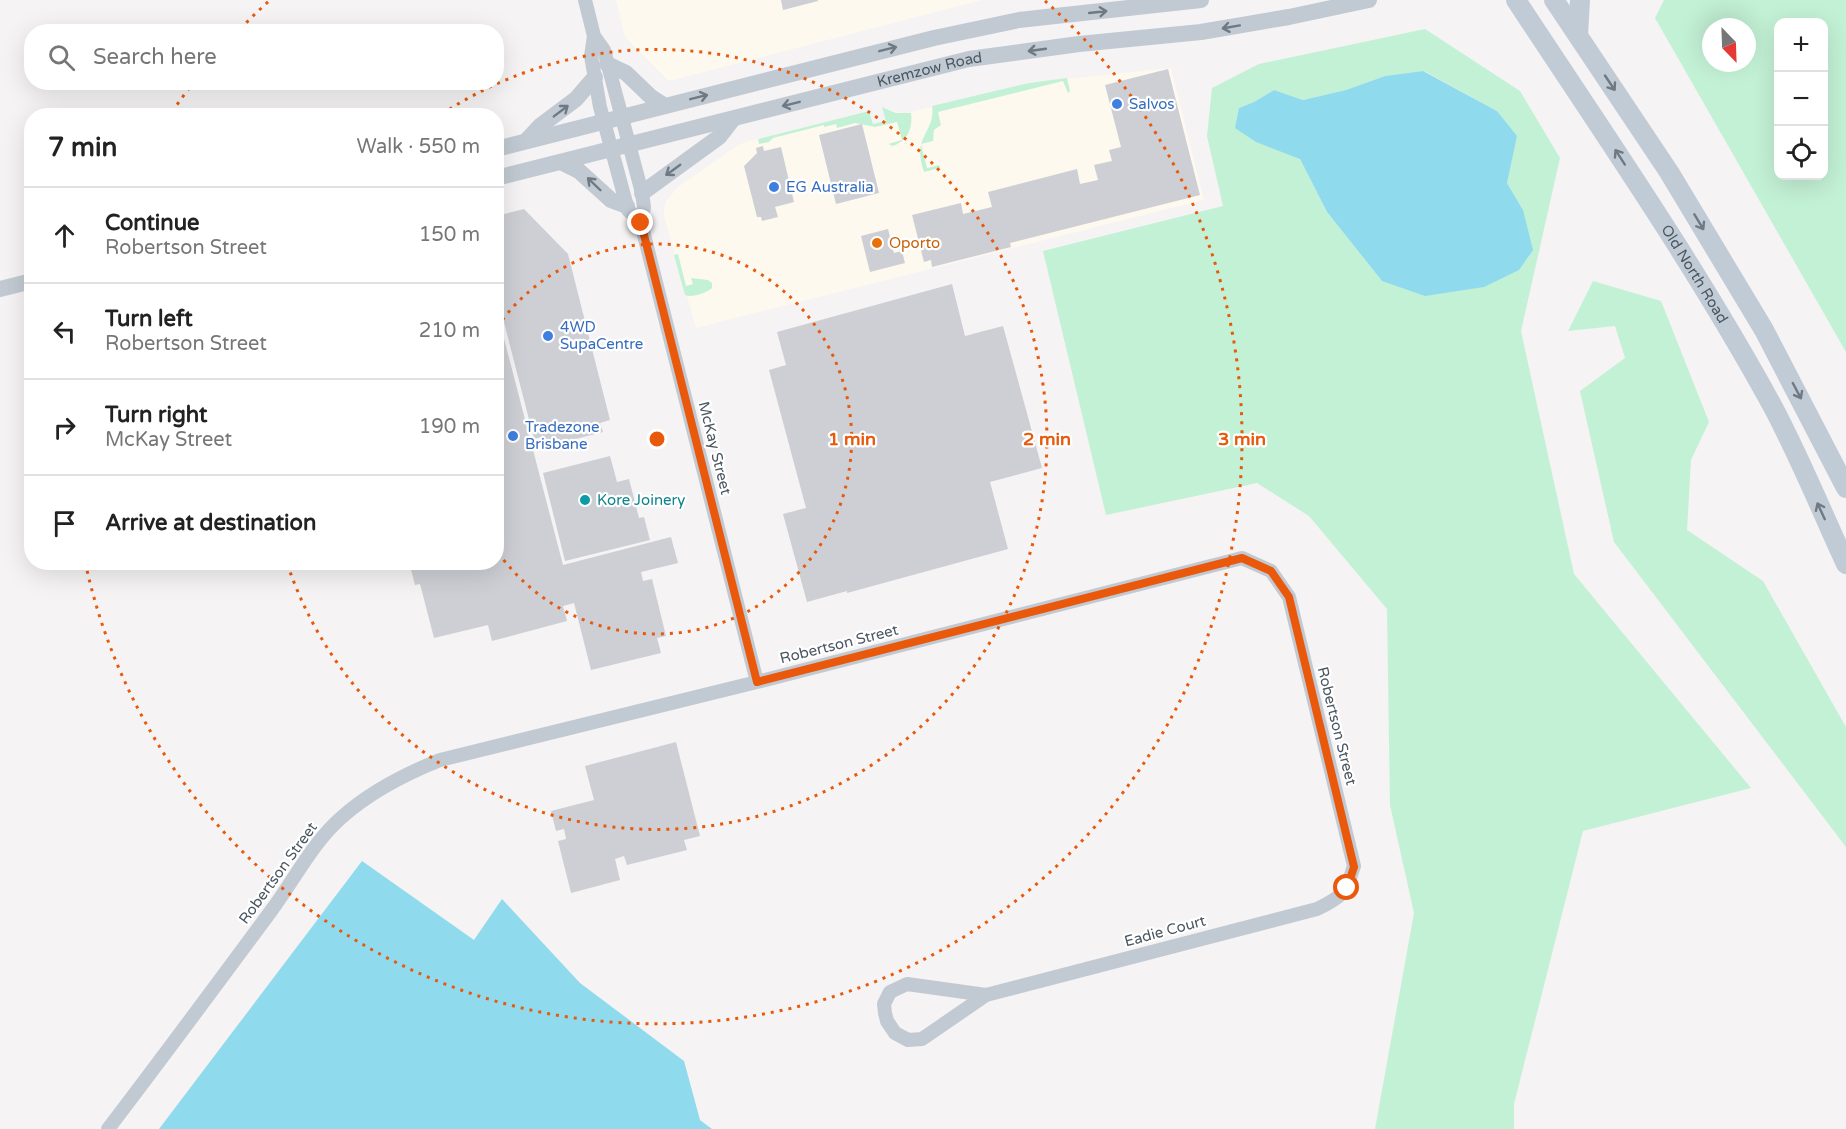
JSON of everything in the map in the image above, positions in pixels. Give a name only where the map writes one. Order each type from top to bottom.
[{"type":"main road","name":"Old North Road","points":[[1516,0],[1628,168],[1731,332],[1774,410],[1846,564]]},
{"type":"main road","name":"Old North Road","points":[[1554,0],[1669,172],[1758,320],[1846,488]]},
{"type":"main road","points":[[1578,35],[1580,0]]},
{"type":"street","points":[[585,0],[594,36]]},
{"type":"street","name":"Kremzow Road","points":[[504,147],[934,38],[1019,20],[1201,0]]},
{"type":"street","name":"Kremzow Road","points":[[504,176],[969,59],[1079,44],[1201,32],[1369,0]]},
{"type":"street","name":"McKay Street","points":[[594,36],[604,50],[630,146],[644,207],[641,223],[757,682]]},
{"type":"street","name":"McKay Street","points":[[594,36],[591,56],[604,122],[627,206],[641,223]]},
{"type":"street","points":[[608,64],[626,73],[651,97],[665,106]]},
{"type":"street","points":[[525,142],[540,126],[576,99],[595,77]]},
{"type":"street","points":[[642,194],[719,138],[733,119]]},
{"type":"street","points":[[561,162],[579,171],[611,200],[627,206]]},
{"type":"street","points":[[0,289],[24,283]]},
{"type":"street","name":"Robertson Street","points":[[108,1129],[273,908],[306,858],[329,830],[357,805],[413,771],[440,760],[1242,558],[1271,571],[1289,597],[1354,867],[1347,888]]},
{"type":"street","name":"Eadie Court","points":[[986,994],[907,984],[890,992],[886,998],[884,1004],[886,1021],[895,1034],[902,1038],[922,1039],[986,994],[1317,909],[1338,898],[1347,888]]},
{"type":"shaded area","points":[[616,0],[982,0],[669,81],[625,37]]},
{"type":"shaded area","points":[[1171,68],[1204,200],[696,328],[664,216],[664,208],[666,201],[678,187],[738,145],[869,111],[873,124],[883,122],[886,121],[882,107],[903,114],[1029,83]]},
{"type":"green space","points":[[1664,0],[1846,0],[1846,352],[1655,18]]},
{"type":"green space","points":[[1425,29],[1520,91],[1560,158],[1521,331],[1574,574],[1751,788],[1583,831],[1514,1104],[1514,1129],[1375,1129],[1414,913],[1390,805],[1387,609],[1309,516],[1257,483],[1106,515],[1043,251],[1223,206],[1207,136],[1212,88],[1259,64]],"holes":[[[1424,71],[1497,111],[1516,136],[1507,183],[1523,210],[1382,281],[1327,212],[1300,159],[1239,108],[1274,90],[1303,100],[1346,90],[1385,76]]]},
{"type":"green space","points":[[1067,78],[1070,91],[1068,93],[1063,81],[938,112],[941,125],[934,130],[933,141],[922,144],[931,122],[932,106],[1029,83]]},
{"type":"green space","points":[[882,107],[896,113],[911,113],[911,124],[906,137],[898,144],[893,146],[888,144],[902,140],[897,122],[875,127],[855,123],[837,128],[836,124],[824,127],[824,125],[773,138],[769,142],[759,144],[758,139],[869,111],[873,124],[886,121]]},
{"type":"green space","points":[[921,145],[927,168],[939,165],[940,168],[924,172]]},
{"type":"green space","points":[[678,254],[686,286],[693,284],[691,278],[708,280],[712,283],[712,288],[699,294],[685,295],[674,255]]},
{"type":"green space","points":[[1593,281],[1661,301],[1709,422],[1691,460],[1687,530],[1763,581],[1846,727],[1846,847],[1614,542],[1580,391],[1625,358],[1615,326],[1568,331]]},
{"type":"water","points":[[1423,71],[1497,111],[1517,136],[1507,183],[1523,210],[1533,250],[1519,270],[1484,287],[1425,296],[1382,281],[1327,212],[1300,159],[1256,142],[1235,128],[1239,108],[1274,90],[1303,100],[1346,90],[1385,76]]},
{"type":"water","points":[[362,861],[474,940],[502,899],[580,983],[684,1061],[700,1120],[712,1129],[159,1129]]},
{"type":"building","points":[[781,0],[818,0],[818,1],[783,10]]},
{"type":"building","points":[[1168,69],[1200,195],[1010,243],[1011,247],[932,267],[931,260],[924,262],[912,215],[961,203],[963,214],[992,207],[988,192],[1077,169],[1080,184],[1098,180],[1094,165],[1112,161],[1109,150],[1121,147],[1105,85]]},
{"type":"building","points":[[862,124],[879,193],[836,204],[819,135]]},
{"type":"building","points":[[763,146],[764,151],[781,147],[794,202],[775,207],[778,217],[762,221],[761,217],[757,217],[744,166],[757,153],[756,148]]},
{"type":"building","name":"4WD SupaCentre","points":[[524,209],[568,254],[610,420],[600,423],[603,432],[545,447],[542,437],[534,439],[504,322],[504,214]]},
{"type":"building","name":"Oporto","points":[[888,229],[894,253],[902,251],[905,263],[870,272],[861,236]]},
{"type":"building","points":[[952,284],[965,336],[1003,326],[1042,468],[990,482],[1008,549],[807,602],[783,514],[806,508],[769,370],[786,365],[777,332]]},
{"type":"building","points":[[504,339],[563,565],[671,537],[678,563],[641,572],[643,581],[652,579],[666,636],[657,638],[661,653],[591,670],[574,603],[563,606],[567,621],[492,641],[488,625],[434,638],[420,584],[415,585],[411,570],[504,570]]},
{"type":"building","name":"Kore Joinery","points":[[610,456],[617,482],[629,479],[639,518],[644,517],[650,540],[565,561],[543,473]]},
{"type":"building","points":[[676,742],[700,836],[684,840],[687,850],[627,865],[624,856],[615,859],[620,880],[571,893],[558,841],[566,839],[564,829],[556,831],[551,811],[594,800],[585,766]]},
{"type":"place","name":"Salvos","points":[[1117,104]]},
{"type":"place","name":"EG Australia","points":[[774,187]]},
{"type":"place","name":"Oporto","points":[[877,243]]},
{"type":"place","name":"4WD SupaCentre","points":[[548,336]]},
{"type":"place","name":"Tradezone Brisbane","points":[[513,436]]},
{"type":"place","name":"Kore Joinery","points":[[585,500]]},
{"type":"route","points":[[641,223],[757,682],[1242,558],[1271,571],[1289,597],[1354,867],[1347,888]]}]
